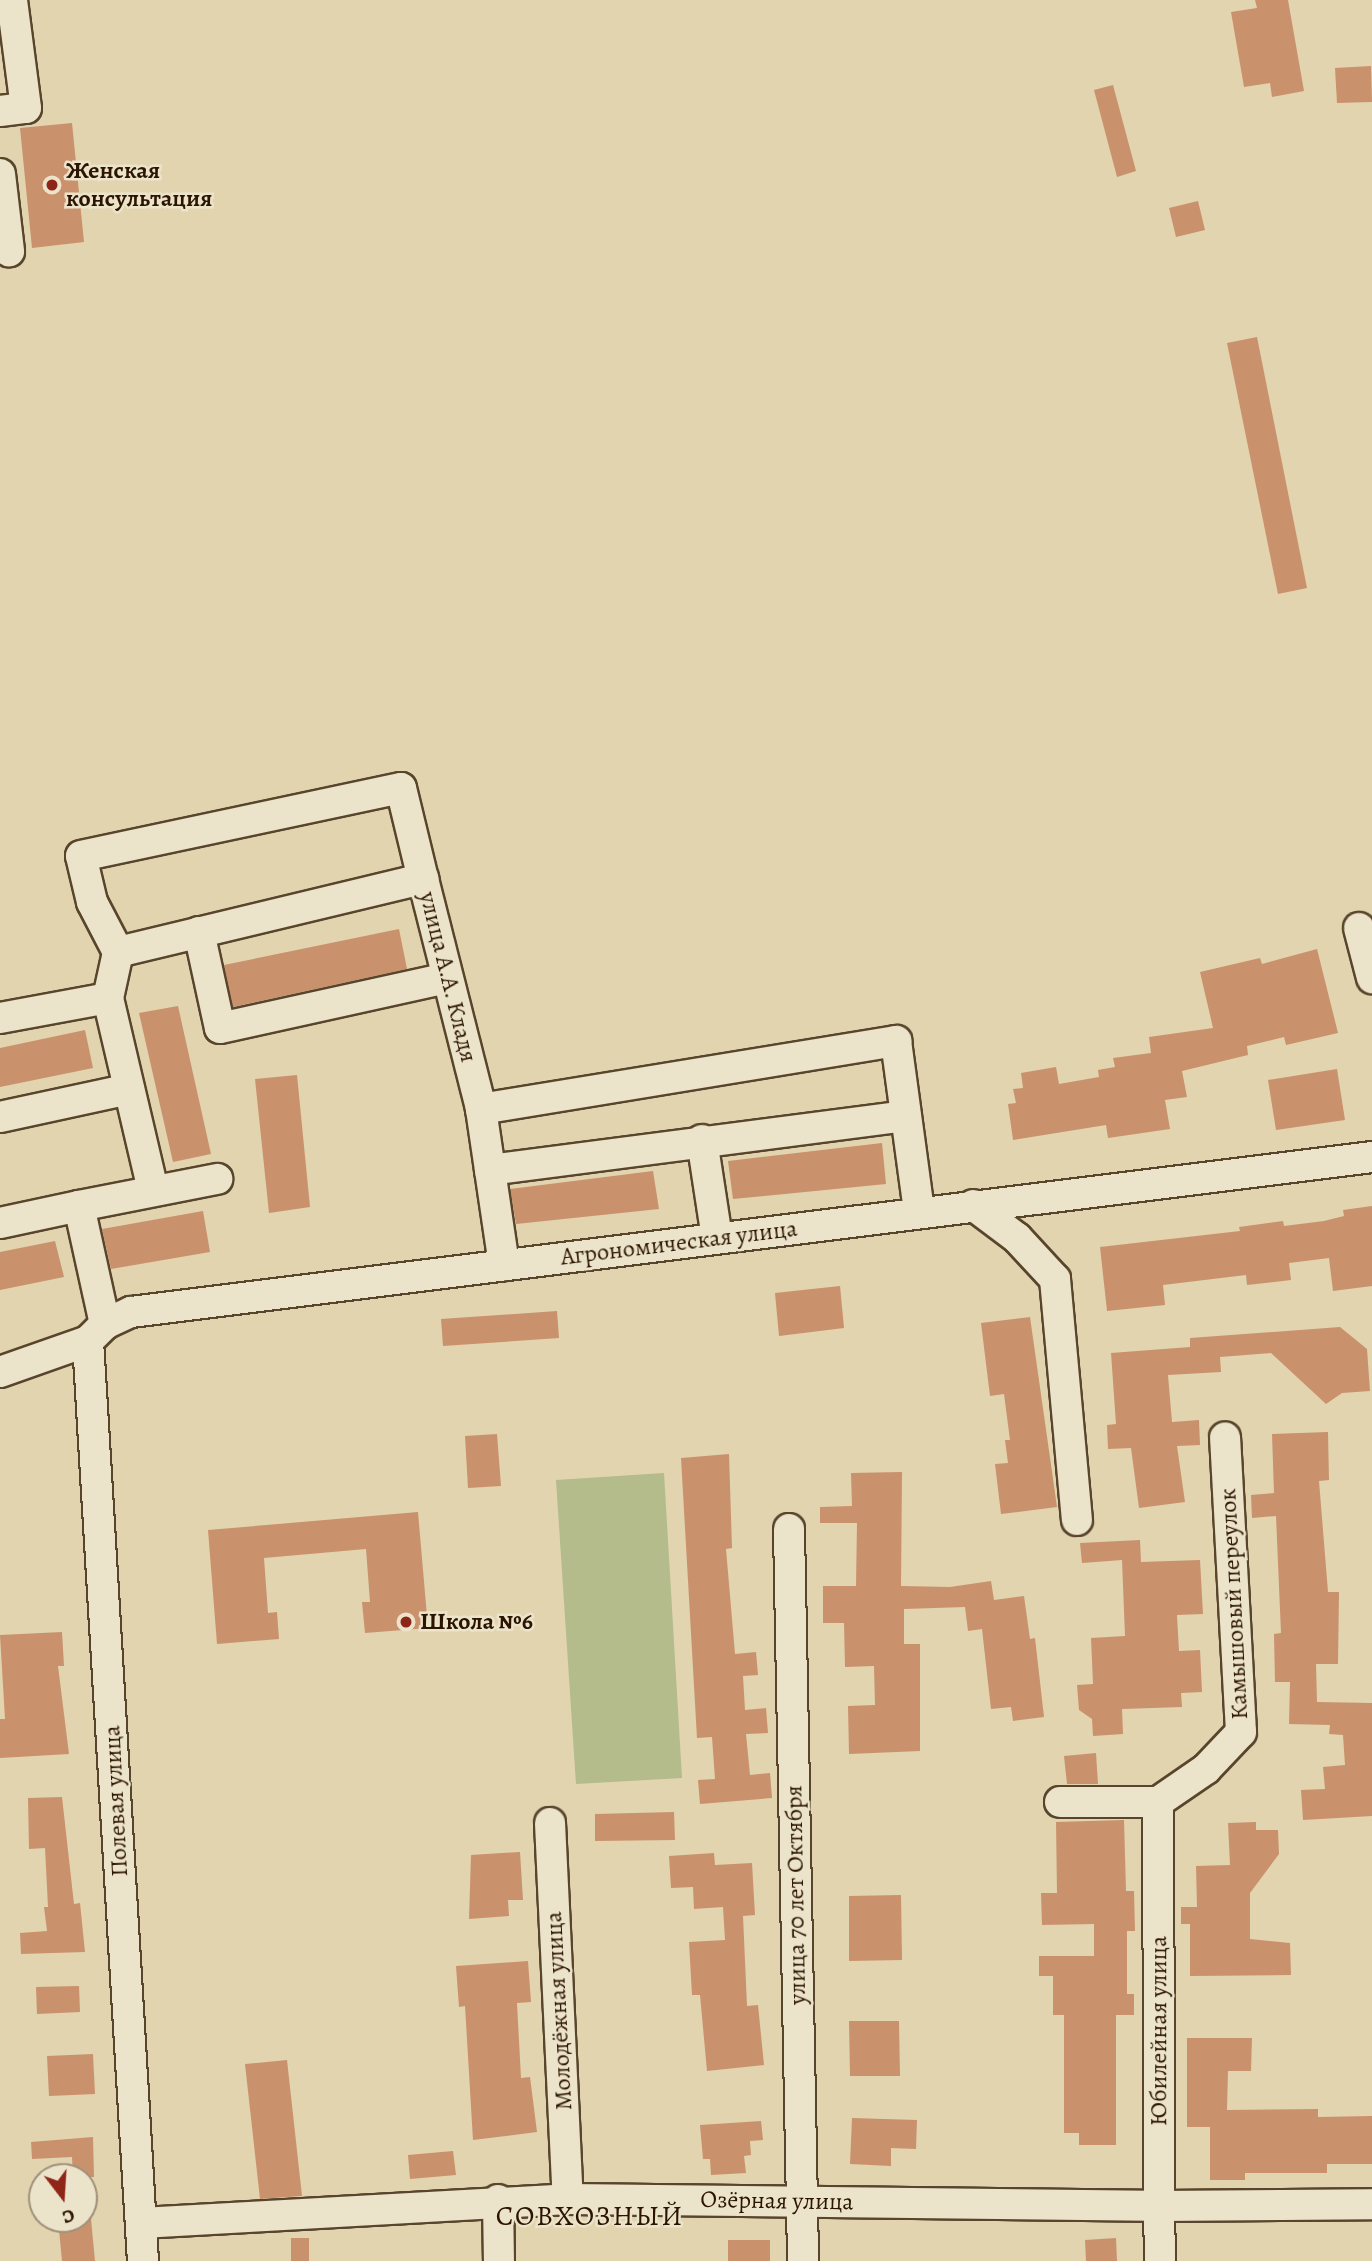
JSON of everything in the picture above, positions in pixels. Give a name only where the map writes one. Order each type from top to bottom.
[{"type":"street","points":[[0,111],[26,108],[12,0]]},
{"type":"street","points":[[0,174],[9,251]]},
{"type":"street","points":[[153,1190],[108,998],[118,952],[92,902],[81,856],[401,788],[423,879]]},
{"type":"street","name":"улица А.А. Кладя","points":[[118,952],[423,879],[481,1109],[504,1265]]},
{"type":"street","points":[[1359,928],[1372,978]]},
{"type":"street","points":[[199,932],[220,1028],[448,978]]},
{"type":"street","points":[[0,1018],[108,998]]},
{"type":"street","points":[[481,1109],[896,1041],[919,1212]]},
{"type":"street","points":[[0,1117],[129,1089]]},
{"type":"street","points":[[490,1170],[702,1140],[906,1116]]},
{"type":"street","points":[[702,1140],[716,1238]]},
{"type":"street","name":"Агрономическая улица","points":[[0,1372],[96,1333],[131,1312],[1372,1157]]},
{"type":"street","points":[[0,1223],[217,1179]]},
{"type":"street","points":[[973,1205],[1017,1238],[1055,1279],[1077,1520]]},
{"type":"street","name":"Полевая улица","points":[[79,1206],[96,1333],[143,2261]]},
{"type":"street","name":"Камышовый переулок","points":[[1158,1801],[1206,1769],[1241,1732],[1225,1437]]},
{"type":"street","name":"улица 70 лет Октября","points":[[789,1529],[803,2261]]},
{"type":"street","points":[[1060,1802],[1158,1801]]},
{"type":"street","name":"Юбилейная улица","points":[[1158,1801],[1160,2261]]},
{"type":"street","name":"Молодёжная улица","points":[[550,1823],[568,2199]]},
{"type":"street","points":[[498,2200],[499,2261]]},
{"type":"street","name":"Озёрная улица","points":[[141,2223],[498,2200],[1160,2206],[1372,2204]]},
{"type":"green space","points":[[664,1473],[682,1778],[576,1784],[556,1480]]},
{"type":"building","points":[[1255,0],[1288,0],[1304,91],[1272,97],[1270,83],[1244,87],[1231,12],[1257,8]]},
{"type":"building","points":[[1371,66],[1372,102],[1337,103],[1335,68]]},
{"type":"building","points":[[1113,85],[1136,171],[1117,177],[1094,90]]},
{"type":"building","name":"Женская консультация","points":[[72,123],[84,242],[32,248],[20,128]]},
{"type":"building","points":[[1198,201],[1205,230],[1176,237],[1169,208]]},
{"type":"building","points":[[1257,337],[1307,588],[1278,594],[1227,343]]},
{"type":"building","points":[[399,929],[407,969],[233,1007],[224,965]]},
{"type":"building","points":[[1317,949],[1338,1033],[1286,1045],[1284,1037],[1247,1046],[1248,1055],[1182,1071],[1187,1097],[1165,1100],[1170,1129],[1108,1138],[1106,1125],[1013,1140],[1008,1104],[1016,1103],[1013,1089],[1023,1088],[1021,1073],[1056,1067],[1059,1084],[1099,1077],[1098,1070],[1115,1067],[1113,1058],[1151,1053],[1149,1037],[1213,1028],[1200,972],[1260,958],[1262,964]]},
{"type":"building","points":[[178,1006],[211,1154],[173,1162],[139,1013]]},
{"type":"building","points":[[85,1030],[93,1068],[0,1087],[0,1048]]},
{"type":"building","points":[[1337,1069],[1345,1120],[1276,1130],[1268,1080]]},
{"type":"building","points":[[297,1075],[310,1207],[269,1213],[255,1079]]},
{"type":"building","points":[[882,1143],[886,1184],[733,1199],[728,1161]]},
{"type":"building","points":[[653,1171],[659,1209],[516,1224],[510,1189]]},
{"type":"building","points":[[1372,1206],[1372,1286],[1333,1291],[1329,1258],[1289,1263],[1291,1280],[1247,1285],[1246,1275],[1163,1285],[1165,1305],[1107,1311],[1100,1247],[1240,1231],[1239,1227],[1283,1221],[1284,1226],[1324,1221],[1344,1216],[1343,1210]]},
{"type":"building","points":[[203,1211],[210,1252],[111,1269],[102,1229]]},
{"type":"building","points":[[55,1241],[64,1277],[0,1290],[0,1252]]},
{"type":"building","points":[[840,1286],[844,1328],[779,1336],[775,1293]]},
{"type":"building","points":[[557,1311],[559,1338],[443,1346],[441,1319]]},
{"type":"building","points":[[1030,1317],[1057,1507],[1001,1514],[995,1464],[1008,1463],[1005,1440],[1010,1440],[1004,1394],[990,1396],[981,1323]]},
{"type":"building","points":[[1340,1327],[1367,1349],[1370,1391],[1342,1393],[1326,1404],[1271,1353],[1220,1357],[1221,1372],[1168,1375],[1172,1422],[1199,1420],[1200,1445],[1177,1446],[1185,1502],[1139,1508],[1131,1448],[1108,1449],[1107,1425],[1116,1424],[1111,1353],[1190,1347],[1190,1338]]},
{"type":"building","points":[[1328,1432],[1329,1480],[1319,1481],[1328,1592],[1339,1592],[1338,1664],[1316,1664],[1317,1702],[1372,1703],[1372,1816],[1303,1820],[1301,1790],[1325,1789],[1323,1767],[1345,1765],[1343,1735],[1329,1734],[1330,1725],[1289,1724],[1290,1682],[1275,1682],[1274,1634],[1281,1633],[1276,1516],[1252,1518],[1251,1495],[1274,1493],[1272,1434]]},
{"type":"building","points":[[497,1434],[501,1486],[468,1488],[465,1436]]},
{"type":"building","points":[[729,1454],[732,1548],[726,1549],[735,1654],[756,1652],[758,1675],[743,1676],[745,1710],[766,1708],[768,1733],[746,1734],[750,1775],[770,1773],[772,1798],[700,1804],[698,1780],[715,1779],[712,1737],[697,1738],[681,1458]]},
{"type":"building","points":[[902,1472],[901,1586],[950,1587],[991,1581],[994,1600],[1024,1596],[1030,1639],[1035,1638],[1044,1717],[1013,1721],[1011,1707],[991,1709],[982,1629],[968,1631],[965,1607],[904,1609],[904,1644],[920,1644],[920,1751],[849,1754],[848,1706],[875,1705],[874,1666],[845,1667],[844,1623],[823,1623],[823,1586],[856,1586],[857,1523],[820,1523],[820,1507],[852,1506],[851,1473]]},
{"type":"building","points":[[418,1512],[428,1628],[365,1633],[362,1602],[370,1602],[366,1549],[264,1558],[268,1613],[277,1612],[279,1639],[217,1644],[208,1530]]},
{"type":"building","points":[[1140,1540],[1141,1562],[1200,1560],[1203,1614],[1177,1615],[1179,1651],[1200,1650],[1202,1692],[1181,1693],[1182,1707],[1122,1709],[1123,1734],[1093,1736],[1092,1719],[1079,1710],[1077,1685],[1093,1684],[1091,1638],[1125,1636],[1122,1560],[1082,1563],[1080,1543]]},
{"type":"building","points":[[62,1632],[64,1666],[58,1666],[69,1754],[0,1758],[0,1719],[5,1719],[0,1635]]},
{"type":"building","points":[[1096,1753],[1098,1784],[1067,1784],[1064,1756]]},
{"type":"building","points":[[62,1797],[74,1904],[80,1903],[85,1952],[21,1954],[20,1933],[47,1931],[44,1907],[48,1907],[45,1848],[29,1849],[28,1798]]},
{"type":"building","points":[[674,1812],[675,1840],[595,1841],[595,1814]]},
{"type":"building","points":[[1124,1820],[1126,1891],[1134,1891],[1135,1931],[1127,1931],[1127,1994],[1134,1994],[1134,2015],[1116,2015],[1116,2145],[1079,2145],[1079,2133],[1064,2133],[1064,2015],[1053,2015],[1053,1976],[1039,1976],[1039,1956],[1094,1956],[1094,1924],[1042,1925],[1041,1893],[1057,1893],[1056,1822]]},
{"type":"building","points":[[1256,1822],[1256,1830],[1278,1830],[1279,1854],[1250,1893],[1250,1939],[1290,1943],[1291,1975],[1190,1976],[1190,1924],[1181,1924],[1181,1907],[1197,1907],[1196,1866],[1230,1865],[1228,1823]]},
{"type":"building","points":[[520,1852],[523,1900],[508,1900],[509,1916],[469,1919],[471,1855]]},
{"type":"building","points":[[714,1853],[715,1865],[752,1863],[755,1915],[743,1916],[747,2006],[758,2005],[764,2065],[707,2071],[700,1995],[692,1995],[689,1942],[725,1940],[723,1907],[694,1909],[693,1887],[671,1888],[669,1856]]},
{"type":"building","points":[[901,1895],[902,1960],[849,1961],[849,1896]]},
{"type":"building","points":[[528,1961],[531,2002],[517,2003],[521,2078],[530,2077],[537,2132],[473,2140],[465,2006],[459,2007],[456,1966]]},
{"type":"building","points":[[79,1986],[80,2012],[37,2014],[36,1987]]},
{"type":"building","points":[[849,2021],[899,2021],[900,2076],[850,2076]]},
{"type":"building","points":[[1187,2038],[1252,2038],[1251,2071],[1228,2071],[1227,2110],[1318,2109],[1318,2117],[1372,2116],[1372,2164],[1327,2164],[1327,2173],[1245,2173],[1245,2180],[1210,2180],[1210,2127],[1187,2127]]},
{"type":"building","points":[[93,2054],[95,2094],[49,2096],[47,2056]]},
{"type":"building","points":[[287,2060],[302,2196],[260,2199],[245,2064]]},
{"type":"building","points":[[852,2118],[917,2120],[916,2149],[891,2148],[891,2166],[850,2164]]},
{"type":"building","points":[[761,2121],[763,2140],[750,2141],[751,2155],[744,2156],[746,2173],[711,2175],[710,2159],[703,2159],[700,2125]]},
{"type":"building","points":[[93,2137],[94,2163],[72,2163],[72,2157],[32,2159],[31,2142]]},
{"type":"building","points":[[453,2151],[456,2175],[410,2179],[408,2155]]},
{"type":"building","points":[[59,2233],[92,2233],[95,2261],[62,2261]]},
{"type":"building","points":[[291,2238],[309,2238],[309,2261],[291,2261]]},
{"type":"building","points":[[1116,2238],[1117,2261],[1086,2261],[1085,2240]]},
{"type":"building","points":[[728,2240],[770,2240],[770,2261],[728,2261]]},
{"type":"place","name":"Женская консультация","points":[[52,185]]},
{"type":"place","name":"Школа №6","points":[[406,1622]]},
{"type":"district","name":"СОВХОЗНЫЙ","points":[[590,2216]]}]
